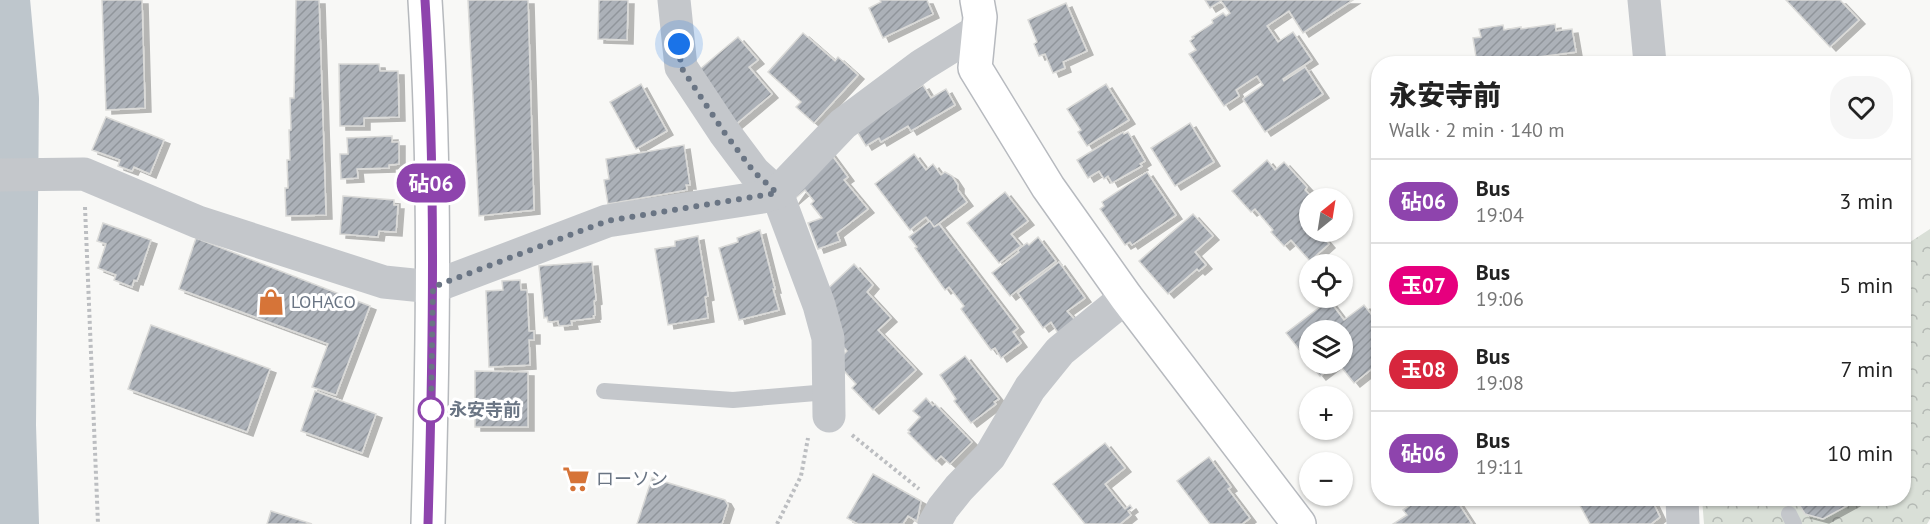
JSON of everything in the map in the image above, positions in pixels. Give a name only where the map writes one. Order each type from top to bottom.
[{"type":"street","points":[[425,0],[429,70],[433,287],[428,524]]},
{"type":"street","points":[[674,0],[681,67],[754,172],[777,193],[819,305],[828,338],[822,400]]},
{"type":"street","points":[[1644,0],[1649,56]]},
{"type":"street","points":[[0,176],[84,174],[198,222],[351,272],[384,282],[433,287],[607,221],[777,193],[843,124],[922,65],[977,16]]},
{"type":"street","points":[[977,16],[975,68],[1048,188],[1126,297],[1299,524]]},
{"type":"street","points":[[938,516],[959,488],[990,456],[1030,388],[1060,351],[1126,297]]},
{"type":"street","points":[[1682,506],[1683,524]]},
{"type":"lane","points":[[604,391],[733,400],[822,400]]},
{"type":"path","points":[[84,174],[98,524]]},
{"type":"path","points":[[777,524],[801,476],[812,410],[822,400],[938,516]]},
{"type":"green space","points":[[1930,229],[1930,519],[1927,524],[1704,524],[1703,506],[1911,506],[1911,241]]},
{"type":"building","points":[[102,0],[142,0],[145,108],[106,110]]},
{"type":"building","points":[[296,0],[319,0],[326,215],[286,216],[287,160],[290,160],[290,98],[294,98]]},
{"type":"building","points":[[468,0],[528,0],[534,210],[479,216]]},
{"type":"building","points":[[599,0],[628,0],[627,40],[598,39]]},
{"type":"building","points":[[880,0],[927,0],[933,14],[883,38],[869,8],[881,2]]},
{"type":"building","points":[[1205,0],[1353,0],[1303,33],[1289,11],[1267,26],[1278,42],[1293,32],[1312,60],[1283,79],[1284,81],[1305,67],[1323,94],[1265,132],[1243,99],[1263,85],[1257,76],[1236,90],[1239,96],[1224,106],[1189,54],[1196,50],[1190,41],[1194,38],[1192,37],[1223,13],[1226,16],[1230,13],[1221,1],[1210,8]]},
{"type":"building","points":[[1786,0],[1840,0],[1859,20],[1830,47]]},
{"type":"building","points":[[1066,3],[1087,51],[1063,62],[1065,68],[1053,73],[1045,54],[1039,56],[1034,44],[1037,42],[1028,20]]},
{"type":"building","points":[[1555,24],[1556,31],[1572,29],[1576,52],[1545,56],[1476,56],[1473,38],[1481,37],[1479,29],[1503,25],[1504,30],[1521,27],[1521,29]]},
{"type":"building","points":[[803,33],[835,61],[838,57],[858,75],[814,123],[796,107],[801,102],[768,72]]},
{"type":"building","points":[[738,37],[758,60],[749,67],[772,94],[735,125],[693,75]]},
{"type":"building","points":[[339,64],[379,64],[380,71],[398,71],[399,117],[364,118],[364,126],[340,126]]},
{"type":"building","points":[[641,84],[667,131],[636,149],[610,102]]},
{"type":"building","points":[[1106,84],[1129,120],[1087,146],[1078,132],[1081,130],[1067,109]]},
{"type":"building","points":[[923,85],[931,98],[946,89],[955,105],[911,131],[908,126],[881,142],[879,138],[866,146],[855,128]]},
{"type":"building","points":[[106,117],[164,140],[150,174],[134,167],[132,171],[118,166],[120,160],[92,150]]},
{"type":"building","points":[[1190,123],[1214,162],[1175,186],[1151,148]]},
{"type":"building","points":[[1123,132],[1124,134],[1128,132],[1145,161],[1140,164],[1142,166],[1112,183],[1108,176],[1104,179],[1099,171],[1088,178],[1077,160]]},
{"type":"building","points":[[392,136],[392,142],[399,142],[399,164],[389,165],[389,168],[357,169],[358,178],[341,179],[340,154],[348,154],[347,138]]},
{"type":"building","points":[[684,145],[690,185],[686,185],[687,190],[608,204],[604,180],[609,179],[606,159]]},
{"type":"building","points":[[828,150],[848,177],[844,180],[868,209],[837,233],[840,241],[818,249],[808,223],[822,218],[811,204],[814,201],[805,190],[792,201]]},
{"type":"building","points":[[914,154],[926,170],[933,164],[941,175],[945,172],[952,176],[967,202],[934,227],[926,217],[910,230],[875,184]]},
{"type":"building","points":[[1267,160],[1275,170],[1284,162],[1307,187],[1299,188],[1299,242],[1327,242],[1329,244],[1318,254],[1304,254],[1291,240],[1284,246],[1255,209],[1251,212],[1232,191]]},
{"type":"building","points":[[1147,172],[1176,215],[1132,245],[1130,242],[1125,245],[1100,209],[1104,206],[1102,202]]},
{"type":"building","points":[[1005,192],[1028,221],[1011,234],[1021,246],[999,263],[967,223]]},
{"type":"building","points":[[343,196],[394,200],[394,205],[398,205],[396,232],[379,231],[378,237],[340,234]]},
{"type":"building","points":[[1193,214],[1213,236],[1195,252],[1206,265],[1199,271],[1197,269],[1168,294],[1139,261]]},
{"type":"building","points":[[930,221],[934,227],[939,224],[1018,328],[1013,332],[1021,343],[1001,358],[995,348],[991,350],[961,309],[964,306],[949,287],[945,290],[909,237]]},
{"type":"building","points":[[103,223],[151,240],[137,281],[134,280],[132,287],[114,280],[116,275],[98,268],[106,244],[97,241]]},
{"type":"building","points":[[760,230],[779,310],[739,320],[719,248],[738,242],[737,238]]},
{"type":"building","points":[[698,236],[708,296],[705,297],[708,318],[668,325],[655,249],[675,246],[675,241]]},
{"type":"building","points":[[1038,237],[1056,261],[1010,296],[992,273],[1019,252],[1018,250],[1027,243],[1029,245]]},
{"type":"building","points":[[196,238],[370,306],[336,395],[312,387],[328,344],[179,289]]},
{"type":"building","points":[[592,262],[596,300],[594,301],[594,318],[571,321],[572,325],[559,326],[558,321],[548,322],[547,317],[544,318],[539,266]]},
{"type":"building","points":[[1059,262],[1085,298],[1067,311],[1075,320],[1058,333],[1051,322],[1043,328],[1018,293]]},
{"type":"building","points":[[854,264],[873,285],[867,292],[891,318],[878,330],[916,370],[873,410],[852,388],[856,384],[836,362],[847,351],[828,330],[818,298]]},
{"type":"building","points":[[520,280],[521,290],[527,290],[529,331],[534,331],[534,340],[529,340],[530,365],[489,367],[486,291],[503,290],[502,281]]},
{"type":"building","points":[[1364,305],[1371,314],[1371,370],[1354,383],[1347,374],[1353,374],[1353,320],[1344,320]]},
{"type":"building","points":[[1319,308],[1335,308],[1344,320],[1303,320]]},
{"type":"building","points":[[1299,323],[1299,349],[1286,333]]},
{"type":"building","points":[[151,325],[270,369],[247,432],[128,389]]},
{"type":"building","points":[[965,356],[999,399],[994,402],[996,404],[971,423],[954,401],[956,399],[940,375]]},
{"type":"building","points":[[475,371],[528,372],[528,427],[475,427]]},
{"type":"building","points":[[315,391],[376,414],[362,453],[301,431]]},
{"type":"building","points":[[926,398],[933,406],[935,404],[972,442],[950,464],[941,456],[936,461],[908,433],[920,417],[913,411]]},
{"type":"building","points":[[1105,443],[1125,468],[1105,484],[1125,509],[1130,505],[1132,508],[1128,511],[1131,515],[1120,524],[1085,524],[1053,484]]},
{"type":"building","points":[[1209,457],[1231,487],[1228,489],[1250,518],[1242,524],[1210,524],[1177,481]]},
{"type":"building","points":[[873,474],[921,501],[917,521],[908,516],[903,524],[858,524],[847,518]]},
{"type":"building","points":[[652,478],[725,500],[728,505],[722,524],[637,524]]},
{"type":"building","points":[[1409,506],[1460,506],[1472,524],[1393,524],[1407,515],[1403,510]]},
{"type":"building","points":[[1580,506],[1655,506],[1660,517],[1651,524],[1590,524]]},
{"type":"building","points":[[1800,506],[1847,506],[1823,519],[1805,514]]},
{"type":"building","points":[[271,511],[312,524],[267,524]]},
{"type":"waterway","points":[[2,0],[11,99],[8,425],[11,524]]},
{"type":"bus line","name":"砧06","points":[[425,0],[429,70],[433,287],[428,524]]},
{"type":"place","name":"LOHACO","points":[[271,302]]},
{"type":"place","name":"永安寺前","points":[[431,410]]},
{"type":"place","name":"ローソン","points":[[576,479]]},
{"type":"route","points":[[431,410],[433,287],[607,221],[777,193],[754,172],[681,67],[679,44]]}]
